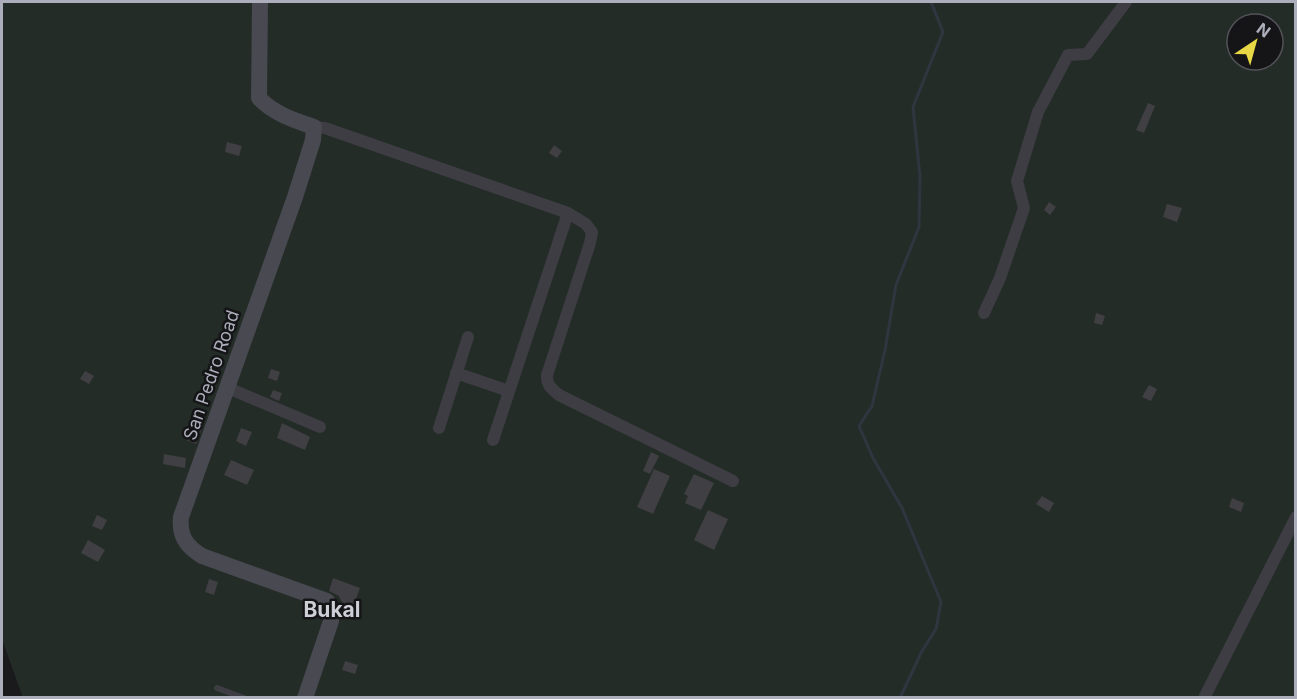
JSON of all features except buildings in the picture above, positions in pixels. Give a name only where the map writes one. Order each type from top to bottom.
[{"type":"street","points":[[260,2],[259,98],[268,107],[314,127],[325,128],[568,213],[586,224],[592,232],[547,375],[551,388],[569,400],[733,481]]},
{"type":"street","points":[[984,313],[1024,208],[1017,181],[1038,112],[1068,55],[1087,54],[1126,2]]},
{"type":"street","name":"San Pedro Road","points":[[306,698],[331,621],[331,608],[327,601],[202,556],[190,548],[184,540],[180,526],[181,517],[295,198],[313,140],[314,127]]},
{"type":"street","points":[[493,440],[568,213]]},
{"type":"street","points":[[439,428],[468,337]]},
{"type":"street","points":[[456,374],[509,391]]},
{"type":"street","points":[[228,388],[320,427]]},
{"type":"street","points":[[1204,698],[1296,517]]},
{"type":"lane","points":[[217,688],[244,698]]},
{"type":"shaded area","points":[[2,2],[1295,2],[1295,697],[23,698],[2,639]]},
{"type":"waterway","points":[[900,698],[922,651],[936,629],[941,602],[902,508],[873,458],[859,426],[872,406],[885,350],[896,285],[919,227],[920,177],[913,107],[943,32],[931,2]]},
{"type":"district","name":"Bukal","points":[[332,609]]}]
